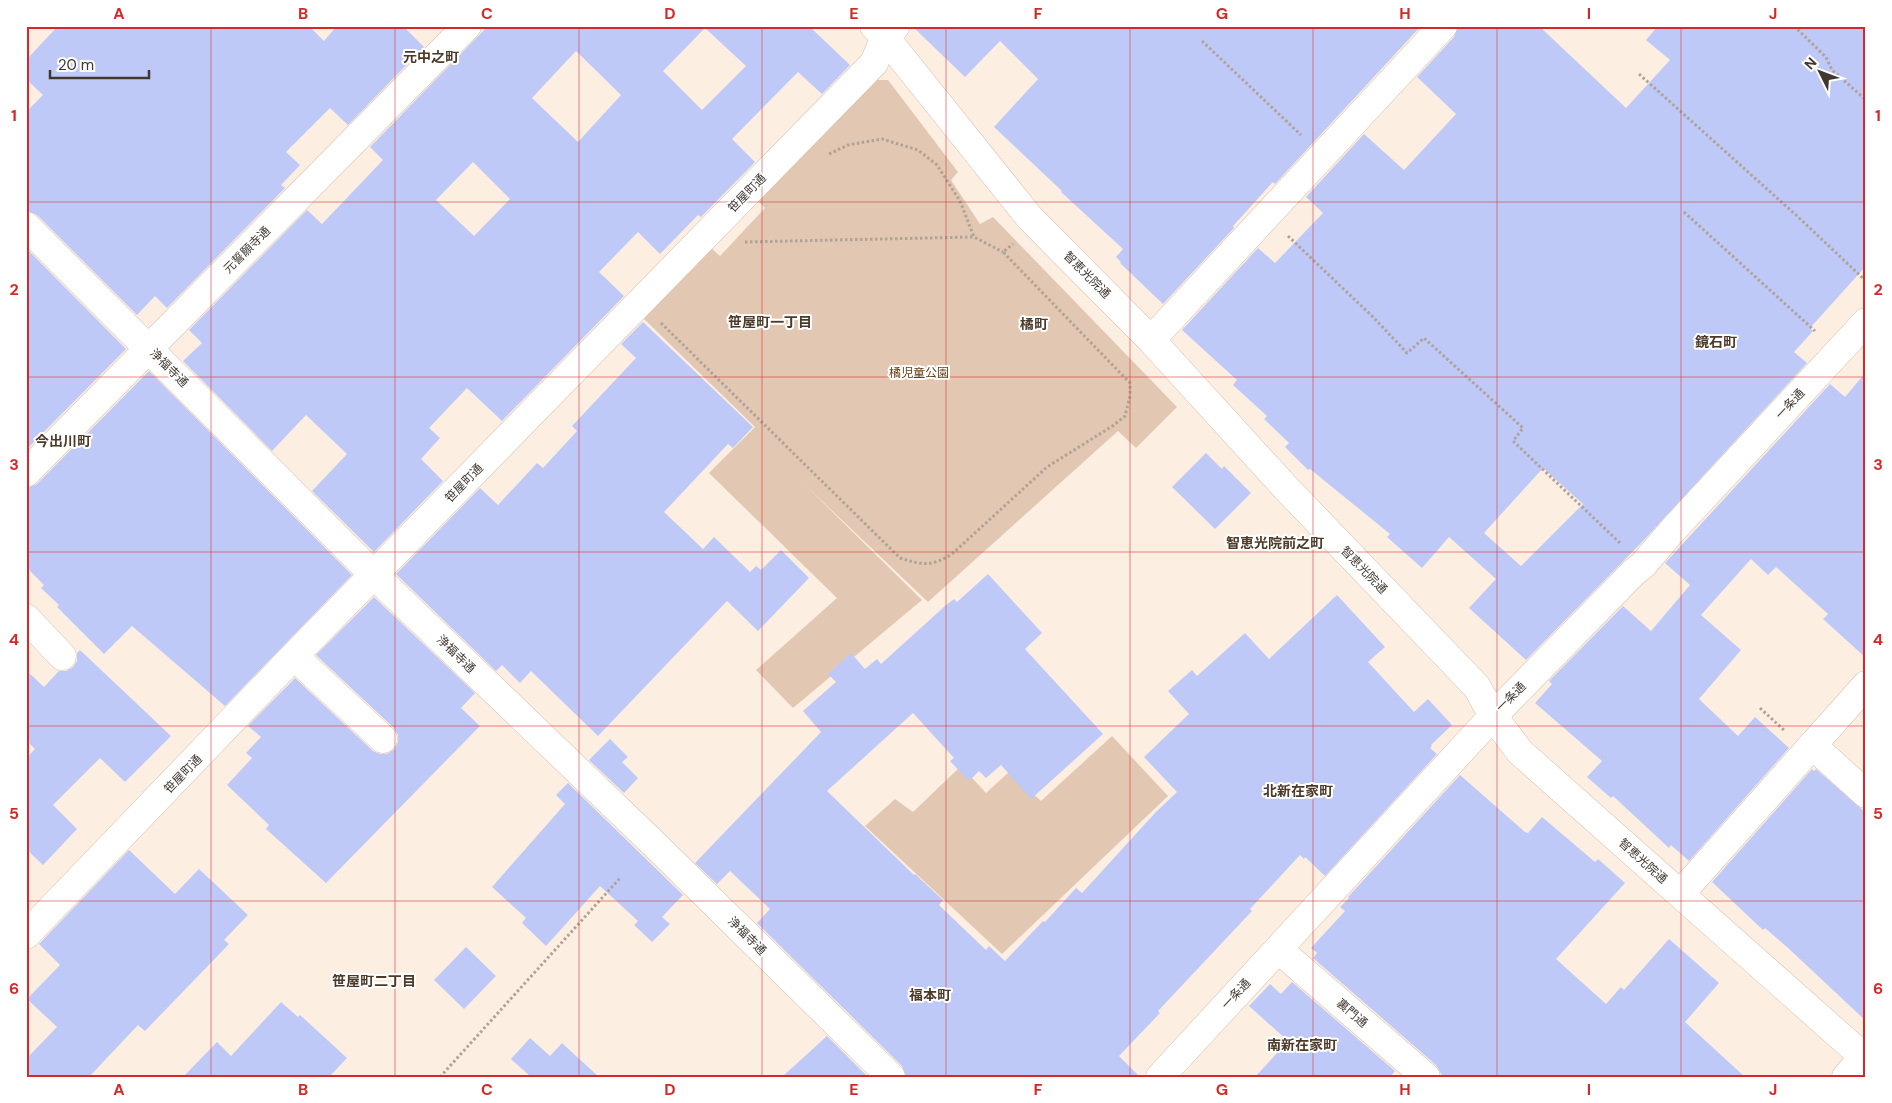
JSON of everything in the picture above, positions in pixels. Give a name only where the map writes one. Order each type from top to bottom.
[{"type":"street","name":"元誓願寺通","points":[[26,473],[467,26]]},
{"type":"street","points":[[1151,340],[1443,26]]},
{"type":"street","name":"智恵光院通","points":[[884,30],[1036,223],[1151,340],[1286,488],[1476,686],[1492,716],[1520,752],[1680,894],[1858,1064]]},
{"type":"street","name":"笹屋町通","points":[[26,935],[294,656],[874,63],[884,30]]},
{"type":"street","name":"浄福寺通","points":[[26,226],[374,575],[653,843],[891,1077]]},
{"type":"street","name":"一条通","points":[[1160,1077],[1492,716],[1634,572],[1644,565],[1678,525],[1866,322]]},
{"type":"street","points":[[26,618],[62,656]]},
{"type":"street","points":[[294,656],[384,739]]},
{"type":"street","points":[[1680,894],[1866,685]]},
{"type":"street","points":[[1812,745],[1866,794]]},
{"type":"street","name":"裏門通","points":[[1278,948],[1426,1077]]},
{"type":"path","points":[[1794,26],[1826,56],[1832,70],[1866,100]]},
{"type":"path","points":[[1202,41],[1322,156]]},
{"type":"path","points":[[1639,74],[1866,280]]},
{"type":"path","points":[[822,158],[848,145],[882,139],[918,150],[937,166],[960,200],[974,236]]},
{"type":"path","points":[[1684,212],[1838,352]]},
{"type":"path","points":[[1266,216],[1374,318],[1407,353],[1424,338],[1516,422],[1522,428],[1512,441],[1644,565]]},
{"type":"path","points":[[1003,252],[1036,223]]},
{"type":"path","points":[[739,248],[752,235]]},
{"type":"path","points":[[659,321],[900,558],[916,563],[929,564],[940,561],[952,554],[1047,467],[1114,425],[1125,416],[1130,396],[1130,383],[1003,252],[974,236],[745,242]]},
{"type":"path","points":[[440,1077],[621,877]]},
{"type":"green space","name":"橘児童公園","points":[[875,80],[888,80],[958,172],[951,180],[980,224],[993,217],[1177,407],[1136,448],[1118,431],[928,602],[804,484],[922,600],[793,708],[756,670],[837,598],[709,473],[755,427],[642,317],[710,247],[720,256],[765,208],[756,198]]},
{"type":"green space","points":[[1112,736],[1168,796],[1002,954],[865,826],[895,799],[913,812],[961,766],[986,793],[1009,772],[1041,801]]},
{"type":"building","points":[[58,26],[309,26],[324,41],[337,26],[403,26],[424,47],[348,125],[330,108],[286,152],[300,165],[281,185],[285,188],[167,308],[155,296],[137,315],[37,215],[26,211],[26,112],[43,95],[26,79],[26,60]]},
{"type":"building","points":[[488,26],[809,26],[850,65],[822,94],[798,72],[732,139],[755,162],[701,217],[698,215],[660,254],[638,232],[599,272],[624,296],[502,421],[467,388],[429,428],[440,438],[421,459],[443,481],[374,552],[312,491],[347,454],[306,415],[272,451],[183,361],[202,343],[189,330],[307,210],[322,224],[383,160],[370,147]],"holes":[[[705,28],[746,66],[702,110],[663,71]],[[576,51],[621,95],[578,142],[532,98]],[[473,162],[510,199],[474,236],[436,200]]]},
{"type":"building","points":[[912,26],[1421,26],[1275,184],[1273,182],[1233,226],[1234,228],[1163,304],[1120,263],[1116,257],[1123,249],[994,127],[1038,79],[1000,41],[965,77]]},
{"type":"building","points":[[1458,26],[1539,26],[1626,108],[1670,60],[1646,40],[1658,26],[1866,26],[1866,266],[1810,328],[1813,331],[1794,352],[1807,363],[1642,542],[1526,660],[1469,608],[1496,579],[1449,537],[1422,568],[1387,537],[1390,534],[1310,469],[1308,470],[1285,447],[1289,443],[1264,419],[1267,416],[1233,385],[1237,380],[1182,330],[1258,248],[1275,263],[1323,213],[1306,197],[1364,134],[1404,170],[1456,114],[1417,77],[1454,37]],"holes":[[[1543,468],[1583,504],[1521,566],[1484,533]]]},
{"type":"building","points":[[26,248],[126,349],[26,450]]},
{"type":"building","points":[[643,322],[753,427],[733,448],[728,444],[664,512],[703,549],[714,537],[750,572],[756,566],[761,570],[781,550],[809,578],[758,631],[727,601],[598,736],[531,671],[520,683],[502,665],[496,671],[396,574],[480,488],[498,505],[537,463],[543,468],[577,431],[572,426],[636,358],[621,344]]},
{"type":"building","points":[[149,371],[352,575],[225,706],[132,626],[104,654],[57,607],[59,605],[41,588],[44,585],[26,567],[26,488],[37,484]]},
{"type":"building","points":[[1866,372],[1866,658],[1823,619],[1828,614],[1776,567],[1768,575],[1751,559],[1701,615],[1741,650],[1699,699],[1738,736],[1755,717],[1789,748],[1689,861],[1671,845],[1669,848],[1613,796],[1611,798],[1587,777],[1602,761],[1535,703],[1552,684],[1549,681],[1623,606],[1651,631],[1690,585],[1665,563],[1830,384],[1845,397]]},
{"type":"building","points":[[1206,453],[1222,469],[1224,466],[1251,493],[1215,529],[1172,487]]},
{"type":"building","points":[[988,574],[1042,633],[1025,649],[1103,734],[1031,799],[1001,765],[986,778],[979,771],[969,781],[950,761],[954,758],[913,713],[827,791],[914,875],[943,900],[939,905],[986,950],[989,946],[1005,961],[1076,888],[1082,893],[1155,813],[1177,792],[1144,757],[1189,714],[1168,691],[1192,670],[1197,676],[1245,633],[1269,659],[1337,595],[1385,647],[1368,662],[1414,712],[1428,699],[1452,725],[1431,745],[1430,748],[1437,754],[1325,876],[1305,857],[1304,859],[1300,855],[1250,909],[1252,911],[1158,1011],[1160,1013],[1119,1056],[1140,1077],[906,1077],[902,1066],[757,923],[770,909],[730,871],[717,884],[695,863],[821,732],[803,711],[836,682],[828,674],[851,653],[865,669],[877,659],[881,664],[945,606],[954,599],[957,602]]},
{"type":"building","points":[[374,597],[475,693],[461,708],[480,726],[326,883],[266,829],[269,825],[227,785],[252,758],[246,753],[261,737],[248,726],[295,678],[373,751],[387,754],[395,749],[398,735],[394,728],[316,655]]},
{"type":"building","points":[[80,650],[171,736],[125,782],[100,758],[53,805],[77,829],[43,865],[26,849],[26,758],[35,749],[26,740],[26,670],[44,687],[59,671],[66,671],[73,667],[77,661],[77,653]]},
{"type":"building","points":[[610,739],[628,757],[622,762],[638,778],[624,793],[589,760]]},
{"type":"building","points":[[1812,769],[1814,771],[1816,769],[1866,813],[1866,1021],[1787,947],[1765,928],[1763,930],[1712,882]]},
{"type":"building","points":[[1460,775],[1525,832],[1528,833],[1542,817],[1595,862],[1598,859],[1625,883],[1556,959],[1606,1004],[1621,987],[1624,990],[1669,939],[1719,983],[1685,1022],[1745,1077],[1443,1077],[1436,1065],[1313,958],[1317,953],[1311,948],[1345,911],[1340,907],[1348,897]]},
{"type":"building","points":[[568,783],[683,895],[662,917],[670,924],[652,942],[634,925],[638,921],[600,886],[546,946],[522,923],[526,918],[492,887],[565,804],[556,795]]},
{"type":"building","points":[[129,850],[175,894],[199,869],[248,915],[224,940],[229,944],[145,1031],[138,1025],[89,1077],[26,1077],[26,1059],[57,1027],[27,999],[60,965],[39,944]]},
{"type":"building","points":[[466,947],[496,976],[464,1009],[434,980]]},
{"type":"building","points":[[1292,982],[1395,1071],[1390,1077],[1255,1077],[1288,1041],[1249,1006],[1270,984],[1281,994]]},
{"type":"building","points":[[281,1002],[298,1017],[300,1015],[347,1058],[329,1077],[183,1077],[217,1042],[231,1056]]},
{"type":"building","points":[[827,1036],[868,1077],[782,1077]]},
{"type":"building","points":[[530,1038],[550,1056],[562,1043],[599,1077],[531,1077],[511,1059]]},
{"type":"district","name":"元中之町","points":[[431,57]]},
{"type":"district","name":"笹屋町一丁目","points":[[770,322]]},
{"type":"district","name":"橘町","points":[[1034,324]]},
{"type":"district","name":"鏡石町","points":[[1716,342]]},
{"type":"district","name":"今出川町","points":[[63,441]]},
{"type":"district","name":"智恵光院前之町","points":[[1275,543]]},
{"type":"district","name":"北新在家町","points":[[1298,791]]},
{"type":"district","name":"笹屋町二丁目","points":[[374,981]]},
{"type":"district","name":"福本町","points":[[930,995]]},
{"type":"district","name":"南新在家町","points":[[1302,1045]]}]
